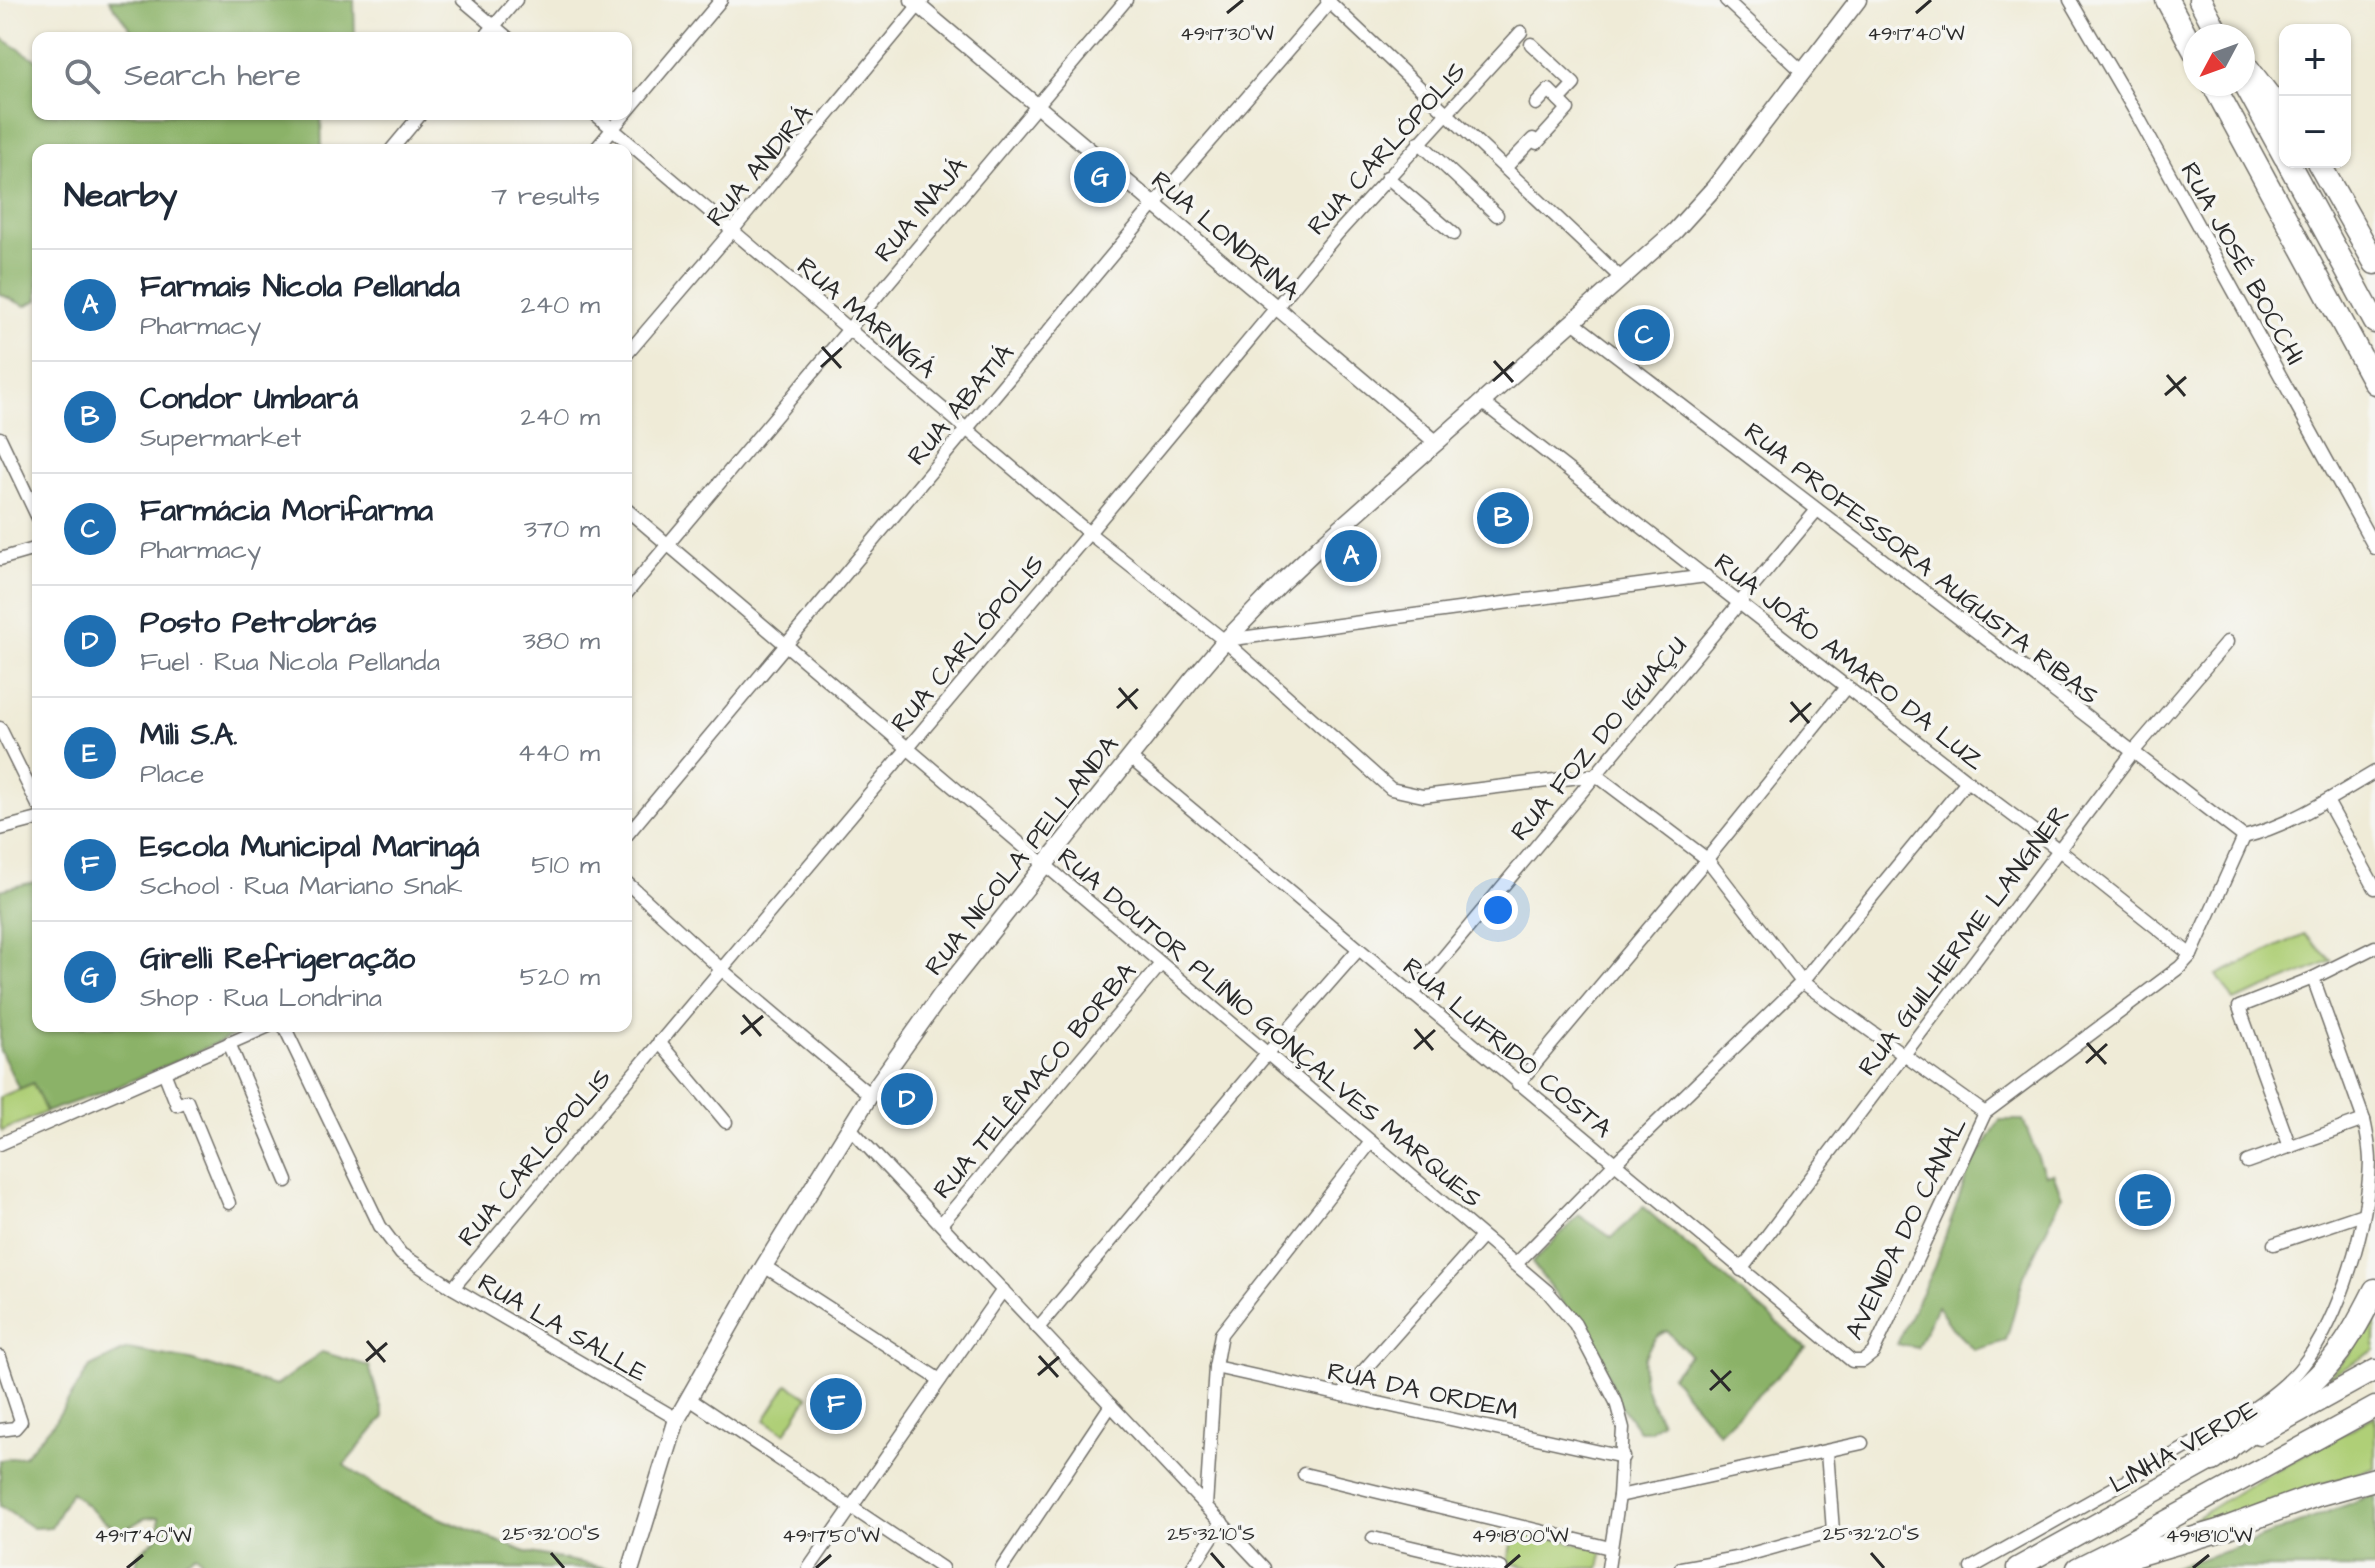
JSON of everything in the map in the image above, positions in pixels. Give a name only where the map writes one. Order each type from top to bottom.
[{"type":"highway","points":[[2167,0],[2183,30]]},
{"type":"highway","points":[[2255,78],[2279,109]]},
{"type":"highway","points":[[2220,96],[2375,383]]},
{"type":"highway","points":[[2252,96],[2279,147]]},
{"type":"highway","points":[[2290,168],[2375,322]]},
{"type":"highway","points":[[2321,168],[2375,263]]},
{"type":"highway","points":[[2213,1460],[2301,1392],[2324,1370],[2344,1345],[2375,1290]]},
{"type":"highway","name":"LINHA VERDE","points":[[2017,1568],[2375,1370]]},
{"type":"highway","points":[[2077,1568],[2375,1407]]},
{"type":"highway","points":[[2092,1568],[2218,1531],[2317,1495],[2375,1479]]},
{"type":"main road","name":"RUA NICOLA PELLANDA","points":[[631,1568],[677,1419],[764,1266],[870,1095],[941,995],[1043,864],[1225,641],[1322,544],[1698,208],[1858,0]]},
{"type":"street","points":[[463,0],[501,32]]},
{"type":"street","points":[[489,32],[516,0]]},
{"type":"street","points":[[632,107],[721,0]]},
{"type":"street","name":"RUA INAJÁ","points":[[632,587],[1126,0]]},
{"type":"street","points":[[1726,0],[1804,73]]},
{"type":"street","name":"RUA JOSÉ BOCCHI","points":[[2070,0],[2136,113],[2375,548]]},
{"type":"street","points":[[1328,1],[1622,279]]},
{"type":"street","name":"RUA ABATIÁ","points":[[632,829],[1328,1]]},
{"type":"street","name":"RUA LONDRINA","points":[[918,2],[1437,443]]},
{"type":"street","name":"RUA ANDIRÁ","points":[[632,348],[732,231],[918,2]]},
{"type":"street","name":"RUA CARLÓPOLIS","points":[[453,1288],[1275,308],[1387,177],[1521,32]]},
{"type":"street","points":[[1531,44],[1574,84],[1559,100]]},
{"type":"street","points":[[1505,168],[1533,139],[1537,143],[1568,109],[1549,90],[1536,104]]},
{"type":"street","points":[[396,144],[416,120]]},
{"type":"street","name":"RUA MARINGÁ","points":[[602,120],[630,144]]},
{"type":"street","points":[[600,144],[620,120]]},
{"type":"street","points":[[1419,142],[1497,215]]},
{"type":"street","name":"RUA MARINGÁ","points":[[632,146],[1089,533],[1225,641],[1391,789],[1423,796],[1596,775]]},
{"type":"street","points":[[1387,177],[1454,234]]},
{"type":"street","name":"RUA PROFESSORA AUGUSTA RIBAS","points":[[1573,322],[2244,837]]},
{"type":"street","name":"RUA JOÃO AMARO DA LUZ","points":[[1483,403],[2191,955]]},
{"type":"street","points":[[0,438],[32,505]]},
{"type":"street","name":"RUA FOZ DO IGUAÇU","points":[[1412,995],[1817,510]]},
{"type":"street","name":"RUA DOUTOR PLÍNIO GONÇALVES MARQUES","points":[[632,514],[1547,1291],[1575,1324],[1616,1402],[1623,1428],[1619,1496],[1608,1568]]},
{"type":"street","points":[[0,559],[32,550]]},
{"type":"street","points":[[1225,641],[1706,576]]},
{"type":"street","name":"RUA GUILHERME LANGNER","points":[[1741,1270],[2133,752],[2227,642]]},
{"type":"street","points":[[1518,1084],[1847,686]]},
{"type":"street","points":[[0,728],[32,793]]},
{"type":"street","name":"RUA LUFRIDO COSTA","points":[[1129,757],[1741,1270],[1852,1361],[1863,1361]]},
{"type":"street","points":[[1596,775],[1707,859],[1802,982],[1985,1113],[2180,967],[2191,955],[2244,837],[2268,831],[2375,772]]},
{"type":"street","points":[[1515,1265],[1614,1164],[1802,982],[1967,781]]},
{"type":"street","points":[[2327,801],[2375,888]]},
{"type":"street","points":[[0,829],[32,821]]},
{"type":"street","points":[[632,887],[721,969],[870,1095]]},
{"type":"street","points":[[2290,1147],[2239,1007],[2313,978],[2375,947]]},
{"type":"street","points":[[1038,1328],[1358,950]]},
{"type":"street","name":"RUA TELÊMACO BORBA","points":[[941,1224],[1161,964]]},
{"type":"street","points":[[1971,1568],[2266,1400],[2304,1364],[2325,1329],[2353,1259],[2370,1164],[2364,1120],[2313,978]]},
{"type":"street","points":[[0,1144],[255,1032]]},
{"type":"street","name":"RUA LA SALLE","points":[[287,1032],[386,1237],[401,1254],[453,1288],[677,1419]]},
{"type":"street","points":[[659,1042],[726,1122]]},
{"type":"street","points":[[229,1043],[287,1181]]},
{"type":"street","points":[[164,1072],[177,1105],[187,1101],[229,1203]]},
{"type":"street","name":"AVENIDA DO CANAL","points":[[1863,1361],[1873,1353],[1985,1113]]},
{"type":"street","points":[[2247,1162],[2364,1120]]},
{"type":"street","points":[[850,1128],[1264,1568]]},
{"type":"street","points":[[1206,1506],[1215,1367],[1221,1334],[1371,1142]]},
{"type":"street","points":[[2274,1244],[2363,1214]]},
{"type":"street","points":[[1342,1395],[1482,1237]]},
{"type":"street","points":[[764,1266],[940,1380]]},
{"type":"street","points":[[809,1568],[1003,1290]]},
{"type":"street","points":[[0,1430],[15,1428],[21,1421],[1,1361]]},
{"type":"street","name":"RUA DA ORDEM","points":[[1215,1367],[1623,1457]]},
{"type":"street","points":[[688,1398],[942,1568]]},
{"type":"street","points":[[1002,1568],[1111,1405]]},
{"type":"street","points":[[1619,1496],[1862,1443]]},
{"type":"street","points":[[1681,1568],[1735,1563],[1833,1531],[1827,1452]]},
{"type":"street","points":[[1304,1474],[1610,1548]]},
{"type":"street","points":[[1192,1568],[1222,1522]]},
{"type":"street","points":[[1373,1538],[1501,1568]]},
{"type":"green space","points":[[109,0],[354,0],[355,32],[133,32]]},
{"type":"green space","points":[[0,37],[32,57],[32,120],[321,120],[322,144],[32,144],[32,303],[25,306],[0,294]]},
{"type":"green space","points":[[32,882],[32,1032],[241,1032],[117,1087],[46,1112],[33,1083],[19,1089],[0,1050],[0,890]]},
{"type":"green space","points":[[2304,934],[2332,961],[2234,1001],[2217,975]]},
{"type":"green space","points":[[33,1083],[46,1112],[2,1131],[0,1097]]},
{"type":"green space","points":[[2000,1120],[2023,1120],[2045,1175],[2053,1173],[2062,1196],[2024,1276],[2006,1341],[1974,1350],[1953,1329],[1937,1306],[1917,1348],[1897,1344],[1934,1267],[1969,1170]]},
{"type":"green space","points":[[1643,1207],[1806,1348],[1719,1433],[1671,1376],[1690,1355],[1667,1331],[1658,1336],[1649,1348],[1643,1367],[1645,1386],[1661,1422],[1650,1431],[1639,1431],[1619,1403],[1596,1346],[1532,1263],[1579,1215],[1612,1238]]},
{"type":"green space","points":[[2375,1317],[2375,1350],[2324,1380],[2351,1352]]},
{"type":"green space","points":[[127,1349],[190,1360],[275,1386],[322,1352],[369,1366],[384,1417],[344,1465],[389,1496],[526,1552],[608,1568],[197,1568],[202,1561],[196,1555],[174,1568],[136,1568],[138,1554],[159,1536],[159,1517],[145,1518],[122,1531],[104,1521],[71,1492],[51,1527],[33,1528],[0,1506],[0,1460],[24,1456],[53,1424],[90,1367]]},
{"type":"green space","points":[[788,1384],[808,1397],[785,1433],[765,1420]]},
{"type":"green space","points":[[2375,1416],[2375,1468],[2195,1528],[2176,1531],[2247,1486]]},
{"type":"green space","points":[[2375,1494],[2375,1568],[2171,1568],[2229,1550]]},
{"type":"green space","points":[[1516,1529],[1603,1550],[1599,1568],[1531,1568],[1508,1562]]},
{"type":"place","name":"Girelli Refrigeração","points":[[1100,177]]},
{"type":"place","name":"Farmácia Morifarma","points":[[1644,335]]},
{"type":"place","name":"Condor Umbará","points":[[1503,518]]},
{"type":"place","name":"Farmais Nicola Pellanda","points":[[1351,556]]},
{"type":"place","name":"Posto Petrobrás","points":[[907,1099]]},
{"type":"place","name":"Mili S.A.","points":[[2145,1200]]},
{"type":"place","name":"Escola Municipal Maringá","points":[[836,1404]]}]
